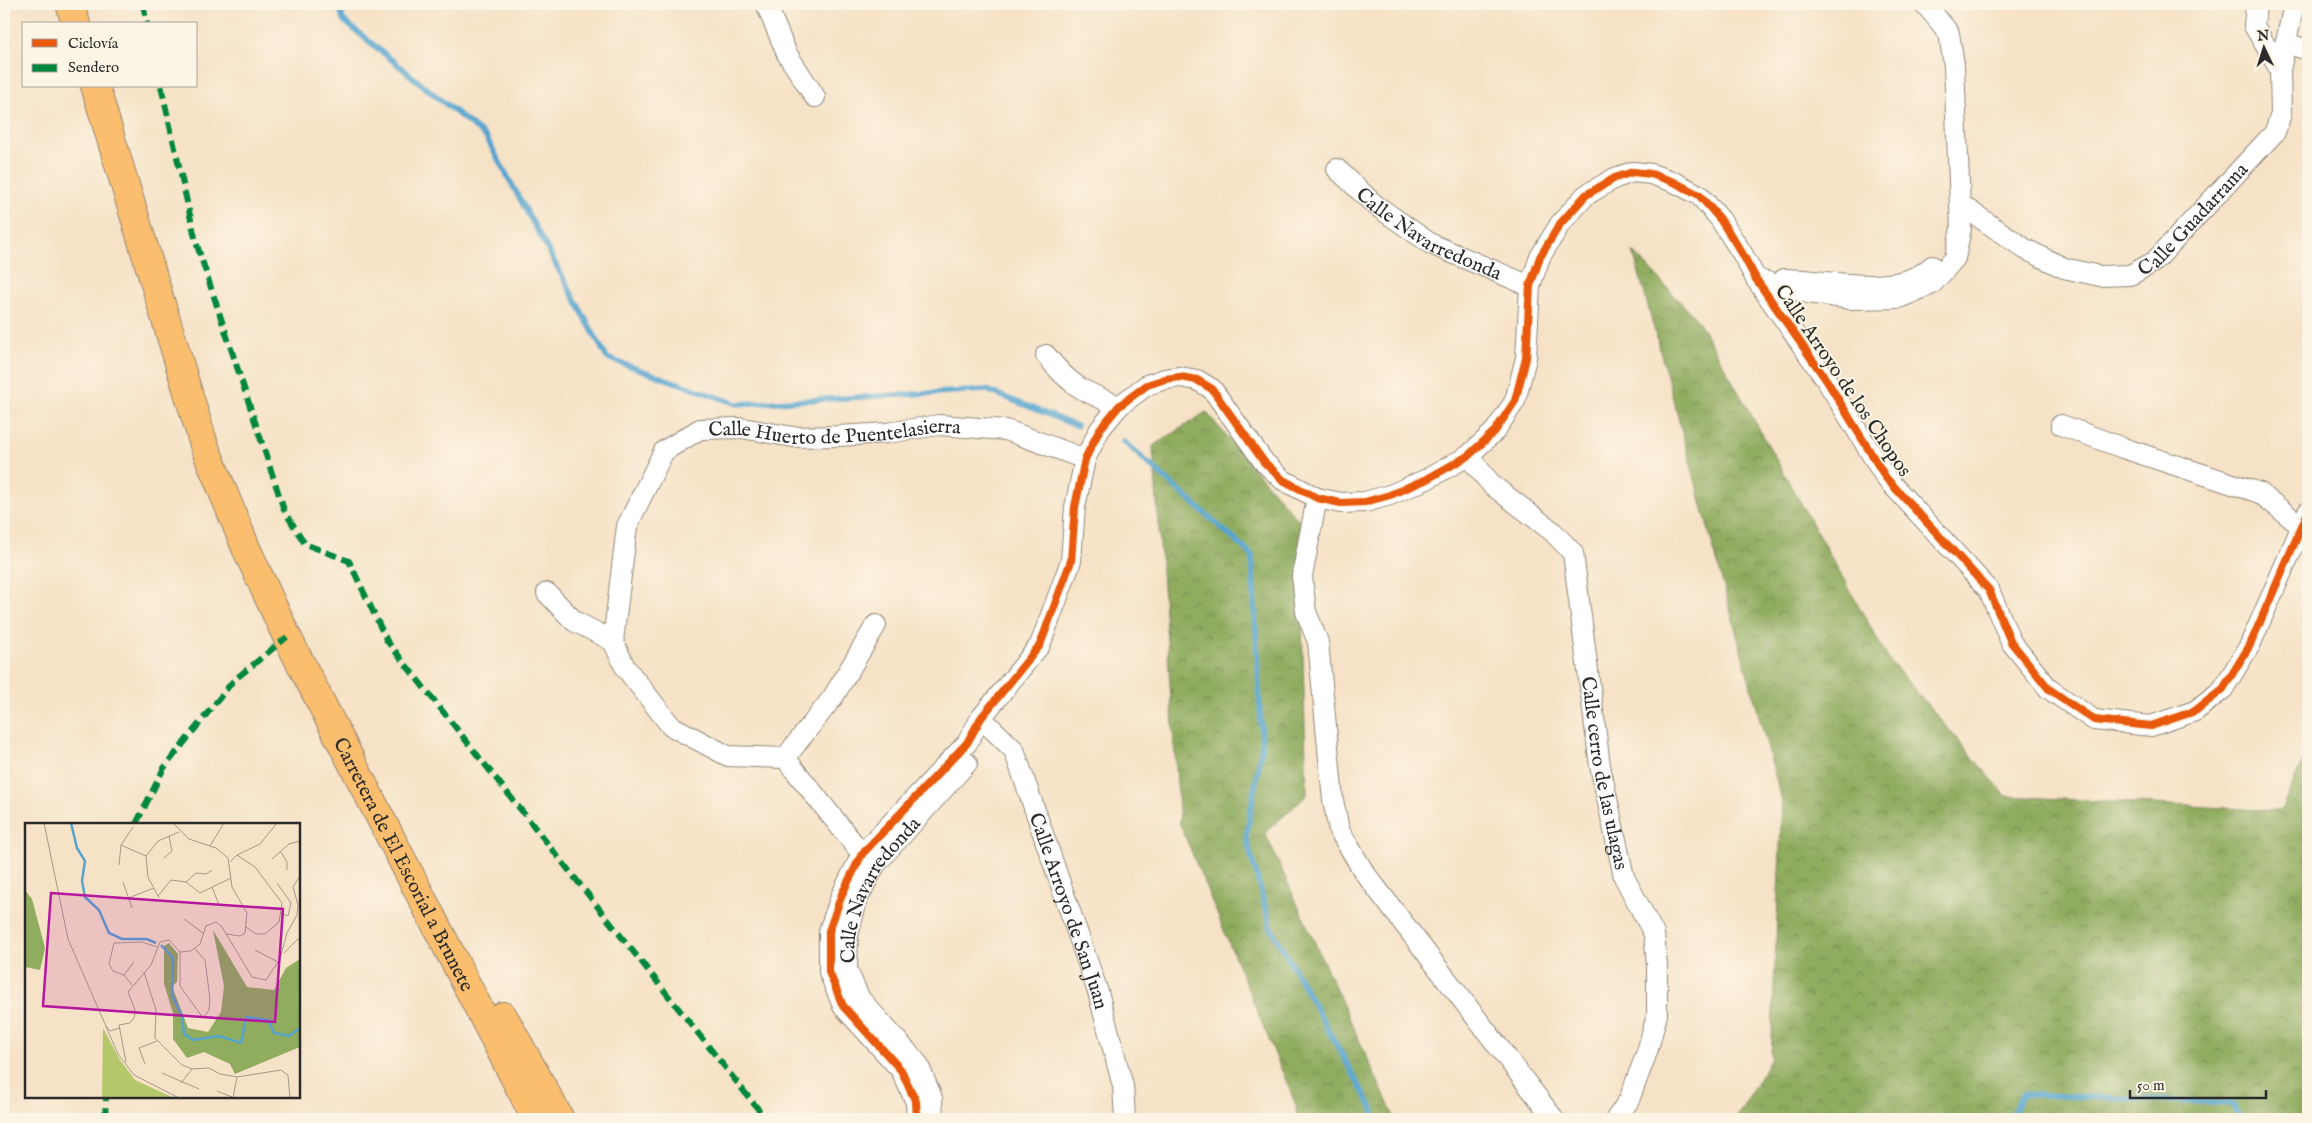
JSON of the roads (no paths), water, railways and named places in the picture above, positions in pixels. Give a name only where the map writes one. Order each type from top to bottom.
[{"type":"highway","points":[[70,4],[75,22]]},
{"type":"highway","name":"Carretera de El Escorial a Brunete","points":[[96,88],[204,446],[246,548],[287,637],[345,750],[439,902],[552,1115]]},
{"type":"street","points":[[766,4],[787,54],[815,97]]},
{"type":"street","points":[[1756,279],[1817,294],[1852,299],[1900,298],[1932,284],[1955,258],[1961,228],[1954,66],[1949,33],[1925,4]]},
{"type":"street","name":"Calle Guadarrama","points":[[2256,4],[2254,26],[2280,70]]},
{"type":"street","name":"Calle Guadarrama","points":[[1960,204],[2025,248],[2064,268],[2100,276],[2130,275],[2154,262],[2274,132],[2281,114],[2280,70],[2294,4]]},
{"type":"street","points":[[2285,43],[2308,50]]},
{"type":"street","name":"Calle Navarredonda","points":[[1337,169],[1374,204],[1431,244],[1530,286]]},
{"type":"street","name":"Calle Navarredonda","points":[[917,1119],[916,1102],[901,1070],[843,1006],[829,972],[830,931],[842,894],[868,860],[978,751],[981,718],[1040,645],[1071,561],[1074,507],[1085,459],[1100,429],[1119,406],[1147,385],[1165,379],[1180,377],[1197,380],[1212,389],[1264,462],[1283,480],[1318,498],[1341,503],[1365,502],[1390,495],[1427,479],[1468,456],[1495,432],[1515,401],[1526,358],[1530,286],[1540,257],[1560,224],[1586,195],[1615,178],[1633,172],[1674,182],[1698,195],[1720,219],[1742,252],[1756,279]]},
{"type":"street","name":"Calle Arroyo de los Chopos","points":[[1756,279],[1828,381],[1886,478],[1989,590],[2011,642],[2049,689],[2094,720],[2151,726],[2195,711],[2224,689],[2250,645],[2304,519],[2260,493],[2123,448],[2061,425]]},
{"type":"street","points":[[1046,355],[1062,376],[1086,392],[1119,406]]},
{"type":"street","name":"Calle Huerto de Puentelasierra","points":[[785,758],[728,756],[671,726],[624,667],[613,640],[627,526],[664,451],[700,429],[742,428],[793,437],[887,433],[939,424],[1006,430],[1085,459]]},
{"type":"street","name":"Calle cerro de las ulagas","points":[[1468,456],[1492,485],[1552,531],[1572,553],[1600,766],[1624,877],[1654,934],[1657,965],[1657,1015],[1647,1052],[1629,1100],[1616,1119]]},
{"type":"street","points":[[1318,498],[1302,576],[1306,612],[1318,642],[1333,800],[1339,830],[1364,872],[1554,1119]]},
{"type":"street","points":[[547,593],[574,621],[613,640]]},
{"type":"street","points":[[868,860],[785,758],[833,697],[876,625]]},
{"type":"street","name":"Calle Arroyo de San Juan","points":[[981,718],[1014,750],[1098,992],[1123,1086],[1125,1119]]},
{"type":"street","name":"Calle Navarredonda","points":[[868,860],[848,936],[847,970],[860,998],[918,1064],[932,1098],[933,1119]]},
{"type":"waterway","points":[[339,4],[343,20],[486,137],[607,358],[737,404],[987,390],[1077,426]]},
{"type":"waterway","points":[[1123,441],[1252,555],[1262,746],[1246,837],[1271,928],[1378,1119]]},
{"type":"waterway","points":[[2010,1119],[2022,1094],[2233,1104],[2241,1119]]}]
